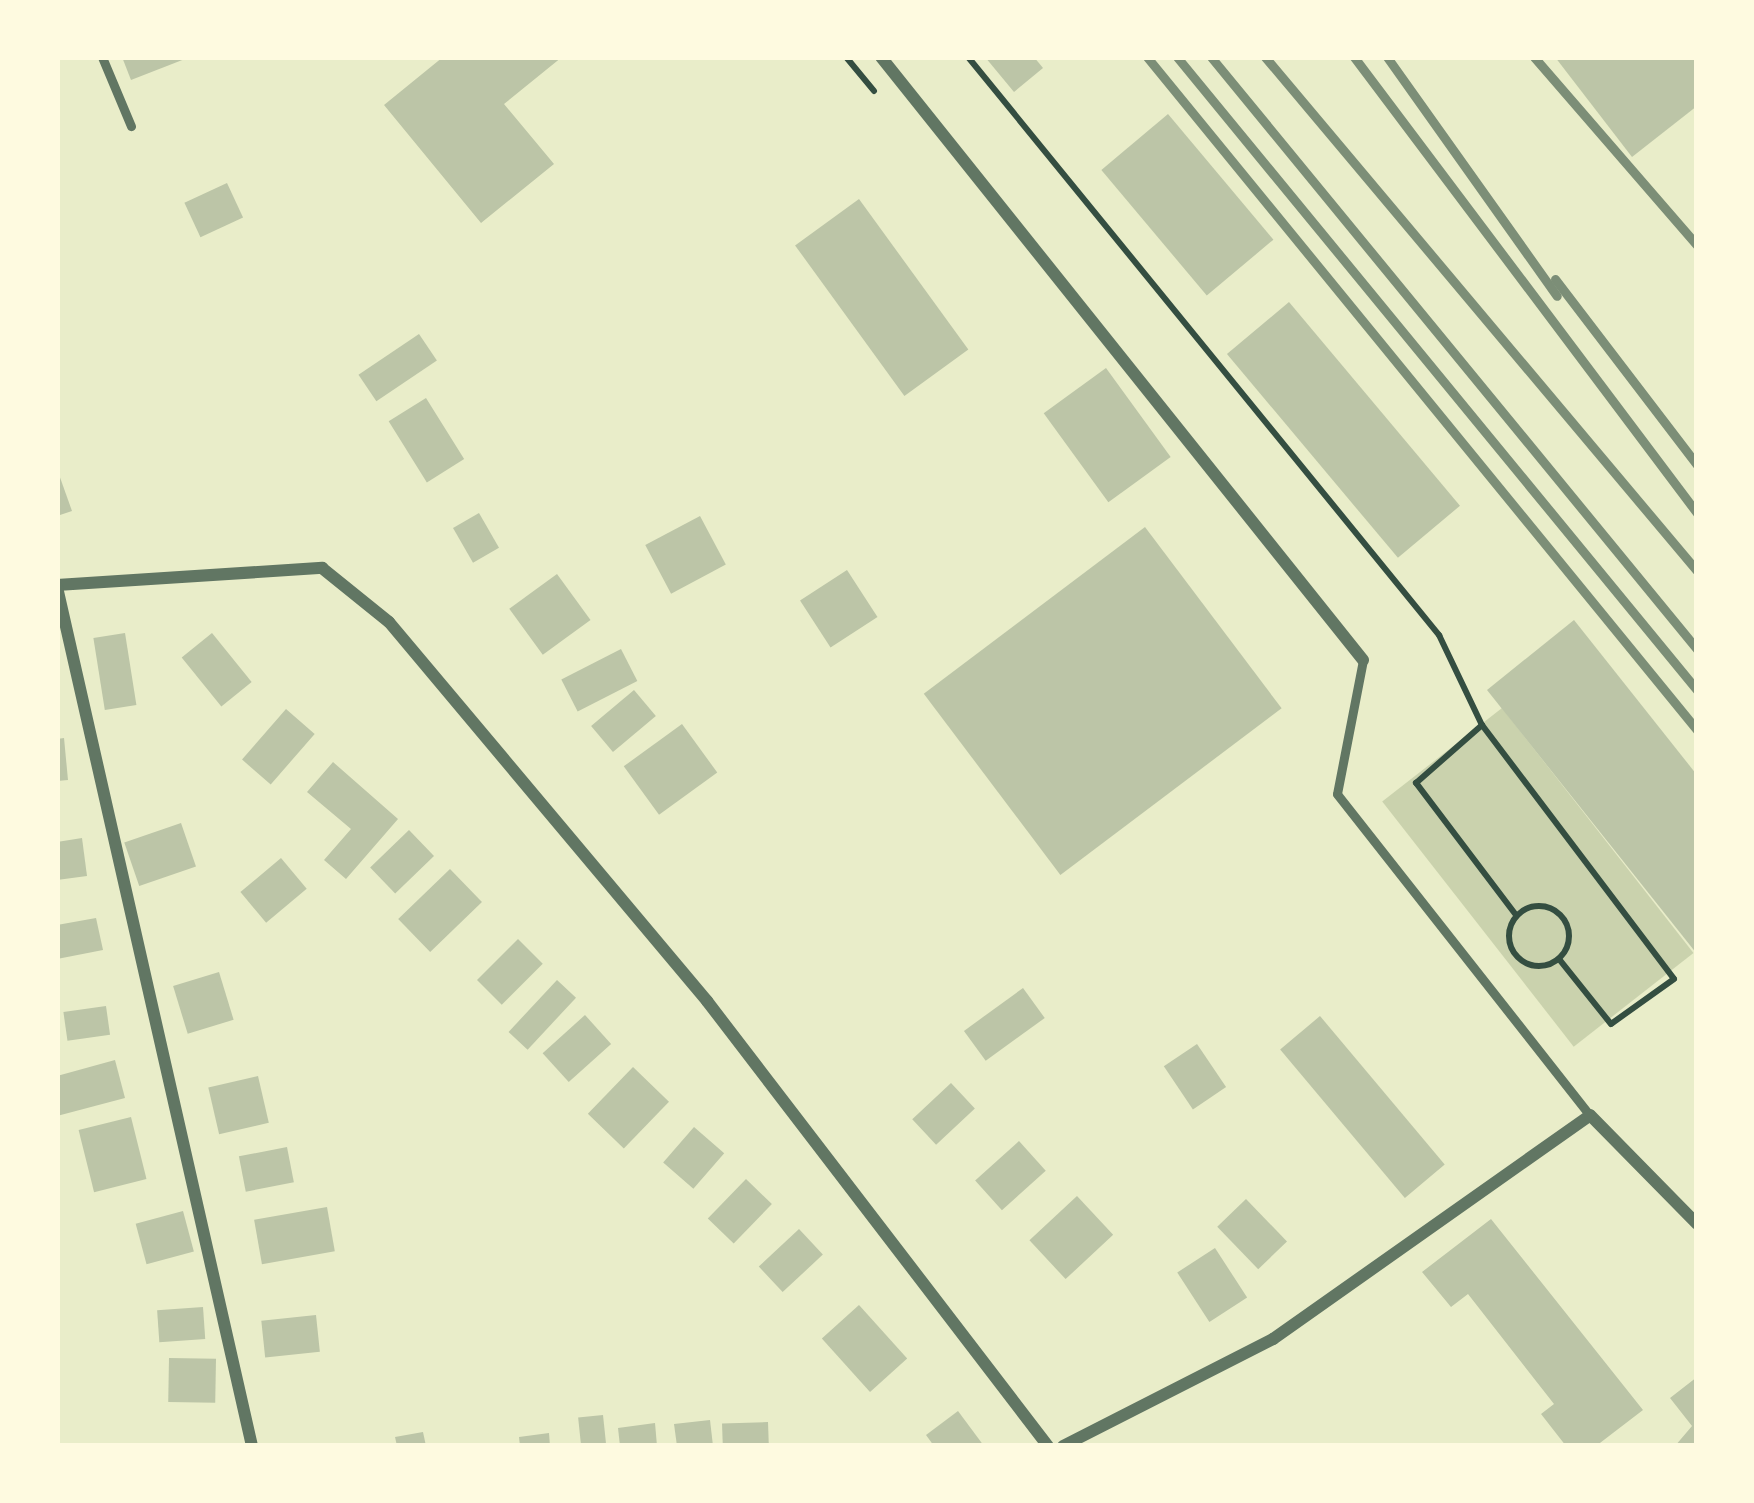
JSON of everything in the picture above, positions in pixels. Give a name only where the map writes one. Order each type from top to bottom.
[{"type":"street","points":[[881,57],[1363,660]]},
{"type":"street","points":[[252,1446],[57,586],[322,568],[389,622],[707,1001],[1048,1446]]},
{"type":"street","points":[[1063,1446],[1273,1339],[1590,1115],[1697,1223]]},
{"type":"lane","points":[[102,57],[131,126]]},
{"type":"lane","points":[[1363,660],[1337,794],[1590,1115]]},
{"type":"path","points":[[968,57],[1439,635],[1482,725],[1674,979],[1610,1024],[1559,959],[1562,916],[1547,906],[1516,915]]},
{"type":"path","points":[[1482,725],[1416,783],[1516,915],[1517,959],[1559,959]]},
{"type":"green space","points":[[1502,708],[1693,953],[1574,1047],[1382,802]]},
{"type":"building","points":[[122,57],[190,57],[131,80]]},
{"type":"building","points":[[443,57],[562,57],[504,104],[554,164],[481,223],[384,105]]},
{"type":"building","points":[[985,57],[1034,57],[1043,68],[1014,92]]},
{"type":"building","points":[[1555,57],[1697,57],[1697,106],[1632,157]]},
{"type":"building","points":[[1168,114],[1273,240],[1207,296],[1101,170]]},
{"type":"building","points":[[227,183],[243,217],[200,237],[184,203]]},
{"type":"building","points":[[859,199],[968,349],[904,396],[795,245]]},
{"type":"building","points":[[1289,302],[1460,506],[1398,558],[1227,354]]},
{"type":"building","points":[[419,334],[437,361],[376,401],[358,375]]},
{"type":"building","points":[[1106,368],[1171,457],[1108,502],[1044,413]]},
{"type":"building","points":[[426,398],[464,459],[427,482],[389,421]]},
{"type":"building","points":[[57,469],[72,511],[57,516]]},
{"type":"building","points":[[479,513],[499,548],[473,563],[453,528]]},
{"type":"building","points":[[700,516],[726,565],[671,594],[645,545]]},
{"type":"building","points":[[1145,527],[1282,708],[1060,875],[924,694]]},
{"type":"building","points":[[847,570],[877,617],[831,647],[800,600]]},
{"type":"building","points":[[557,574],[591,620],[543,655],[509,609]]},
{"type":"building","points":[[1574,620],[1697,775],[1697,954],[1487,690]]},
{"type":"building","points":[[125,633],[136,705],[105,710],[93,638]]},
{"type":"building","points":[[212,633],[252,682],[221,707],[182,658]]},
{"type":"building","points":[[621,649],[637,681],[578,711],[561,679]]},
{"type":"building","points":[[634,690],[656,716],[613,752],[591,726]]},
{"type":"building","points":[[286,709],[315,734],[271,784],[242,760]]},
{"type":"building","points":[[682,724],[717,773],[659,815],[624,766]]},
{"type":"building","points":[[64,738],[68,780],[57,781],[57,739]]},
{"type":"building","points":[[333,762],[398,819],[346,879],[324,860],[351,829],[307,792]]},
{"type":"building","points":[[181,823],[196,866],[139,886],[124,843]]},
{"type":"building","points":[[409,830],[434,856],[395,893],[370,868]]},
{"type":"building","points":[[82,838],[87,876],[57,880],[57,842]]},
{"type":"building","points":[[281,858],[307,889],[266,923],[240,892]]},
{"type":"building","points":[[450,869],[482,902],[430,952],[398,919]]},
{"type":"building","points":[[96,918],[103,950],[57,959],[57,925]]},
{"type":"building","points":[[518,939],[543,964],[502,1005],[477,980]]},
{"type":"building","points":[[219,972],[234,1020],[188,1034],[173,986]]},
{"type":"building","points":[[557,980],[576,998],[528,1050],[509,1032]]},
{"type":"building","points":[[1023,988],[1045,1018],[986,1061],[964,1031]]},
{"type":"building","points":[[106,1006],[110,1035],[67,1041],[63,1012]]},
{"type":"building","points":[[585,1015],[611,1044],[569,1082],[543,1053]]},
{"type":"building","points":[[1320,1016],[1445,1165],[1405,1198],[1280,1049]]},
{"type":"building","points":[[1197,1044],[1226,1087],[1193,1109],[1164,1066]]},
{"type":"building","points":[[115,1060],[125,1098],[57,1116],[57,1076]]},
{"type":"building","points":[[633,1067],[669,1102],[624,1148],[588,1114]]},
{"type":"building","points":[[258,1076],[269,1123],[219,1134],[208,1087]]},
{"type":"building","points":[[951,1083],[975,1109],[936,1145],[912,1119]]},
{"type":"building","points":[[131,1117],[146,1179],[94,1192],[79,1130]]},
{"type":"building","points":[[694,1127],[724,1153],[693,1189],[663,1162]]},
{"type":"building","points":[[1019,1141],[1046,1171],[1002,1210],[975,1180]]},
{"type":"building","points":[[287,1147],[294,1182],[246,1192],[239,1156]]},
{"type":"building","points":[[746,1179],[772,1204],[734,1244],[708,1219]]},
{"type":"building","points":[[1077,1196],[1113,1235],[1066,1279],[1029,1240]]},
{"type":"building","points":[[1246,1199],[1287,1241],[1258,1269],[1217,1227]]},
{"type":"building","points":[[327,1207],[335,1251],[262,1264],[254,1220]]},
{"type":"building","points":[[183,1211],[194,1252],[147,1264],[136,1224]]},
{"type":"building","points":[[1491,1219],[1643,1410],[1596,1446],[1566,1446],[1541,1414],[1554,1404],[1468,1294],[1451,1307],[1422,1272]]},
{"type":"building","points":[[799,1229],[823,1255],[783,1292],[759,1267]]},
{"type":"building","points":[[1215,1248],[1247,1297],[1209,1322],[1177,1273]]},
{"type":"building","points":[[859,1305],[907,1359],[870,1392],[822,1338]]},
{"type":"building","points":[[203,1307],[205,1339],[159,1342],[157,1310]]},
{"type":"building","points":[[316,1315],[320,1352],[265,1358],[261,1321]]},
{"type":"building","points":[[169,1358],[216,1359],[215,1403],[168,1402]]},
{"type":"building","points":[[1697,1377],[1697,1446],[1675,1446],[1692,1426],[1670,1398]]},
{"type":"building","points":[[958,1411],[984,1446],[934,1446],[926,1435]]},
{"type":"building","points":[[603,1415],[606,1446],[581,1446],[578,1418]]},
{"type":"building","points":[[710,1420],[713,1446],[677,1446],[674,1424]]},
{"type":"building","points":[[768,1422],[769,1446],[723,1446],[722,1424]]},
{"type":"building","points":[[655,1423],[657,1446],[620,1446],[618,1428]]},
{"type":"building","points":[[423,1432],[426,1446],[397,1446],[395,1437]]},
{"type":"building","points":[[549,1433],[550,1446],[520,1446],[519,1437]]},
{"type":"railway","points":[[1147,57],[1697,730]]},
{"type":"railway","points":[[1177,57],[1697,690]]},
{"type":"railway","points":[[1211,57],[1697,649]]},
{"type":"railway","points":[[1265,57],[1697,571]]},
{"type":"railway","points":[[1354,57],[1697,513]]},
{"type":"railway","points":[[1387,57],[1557,296]]},
{"type":"railway","points":[[1534,57],[1697,245]]},
{"type":"railway","points":[[1555,279],[1697,465]]}]
